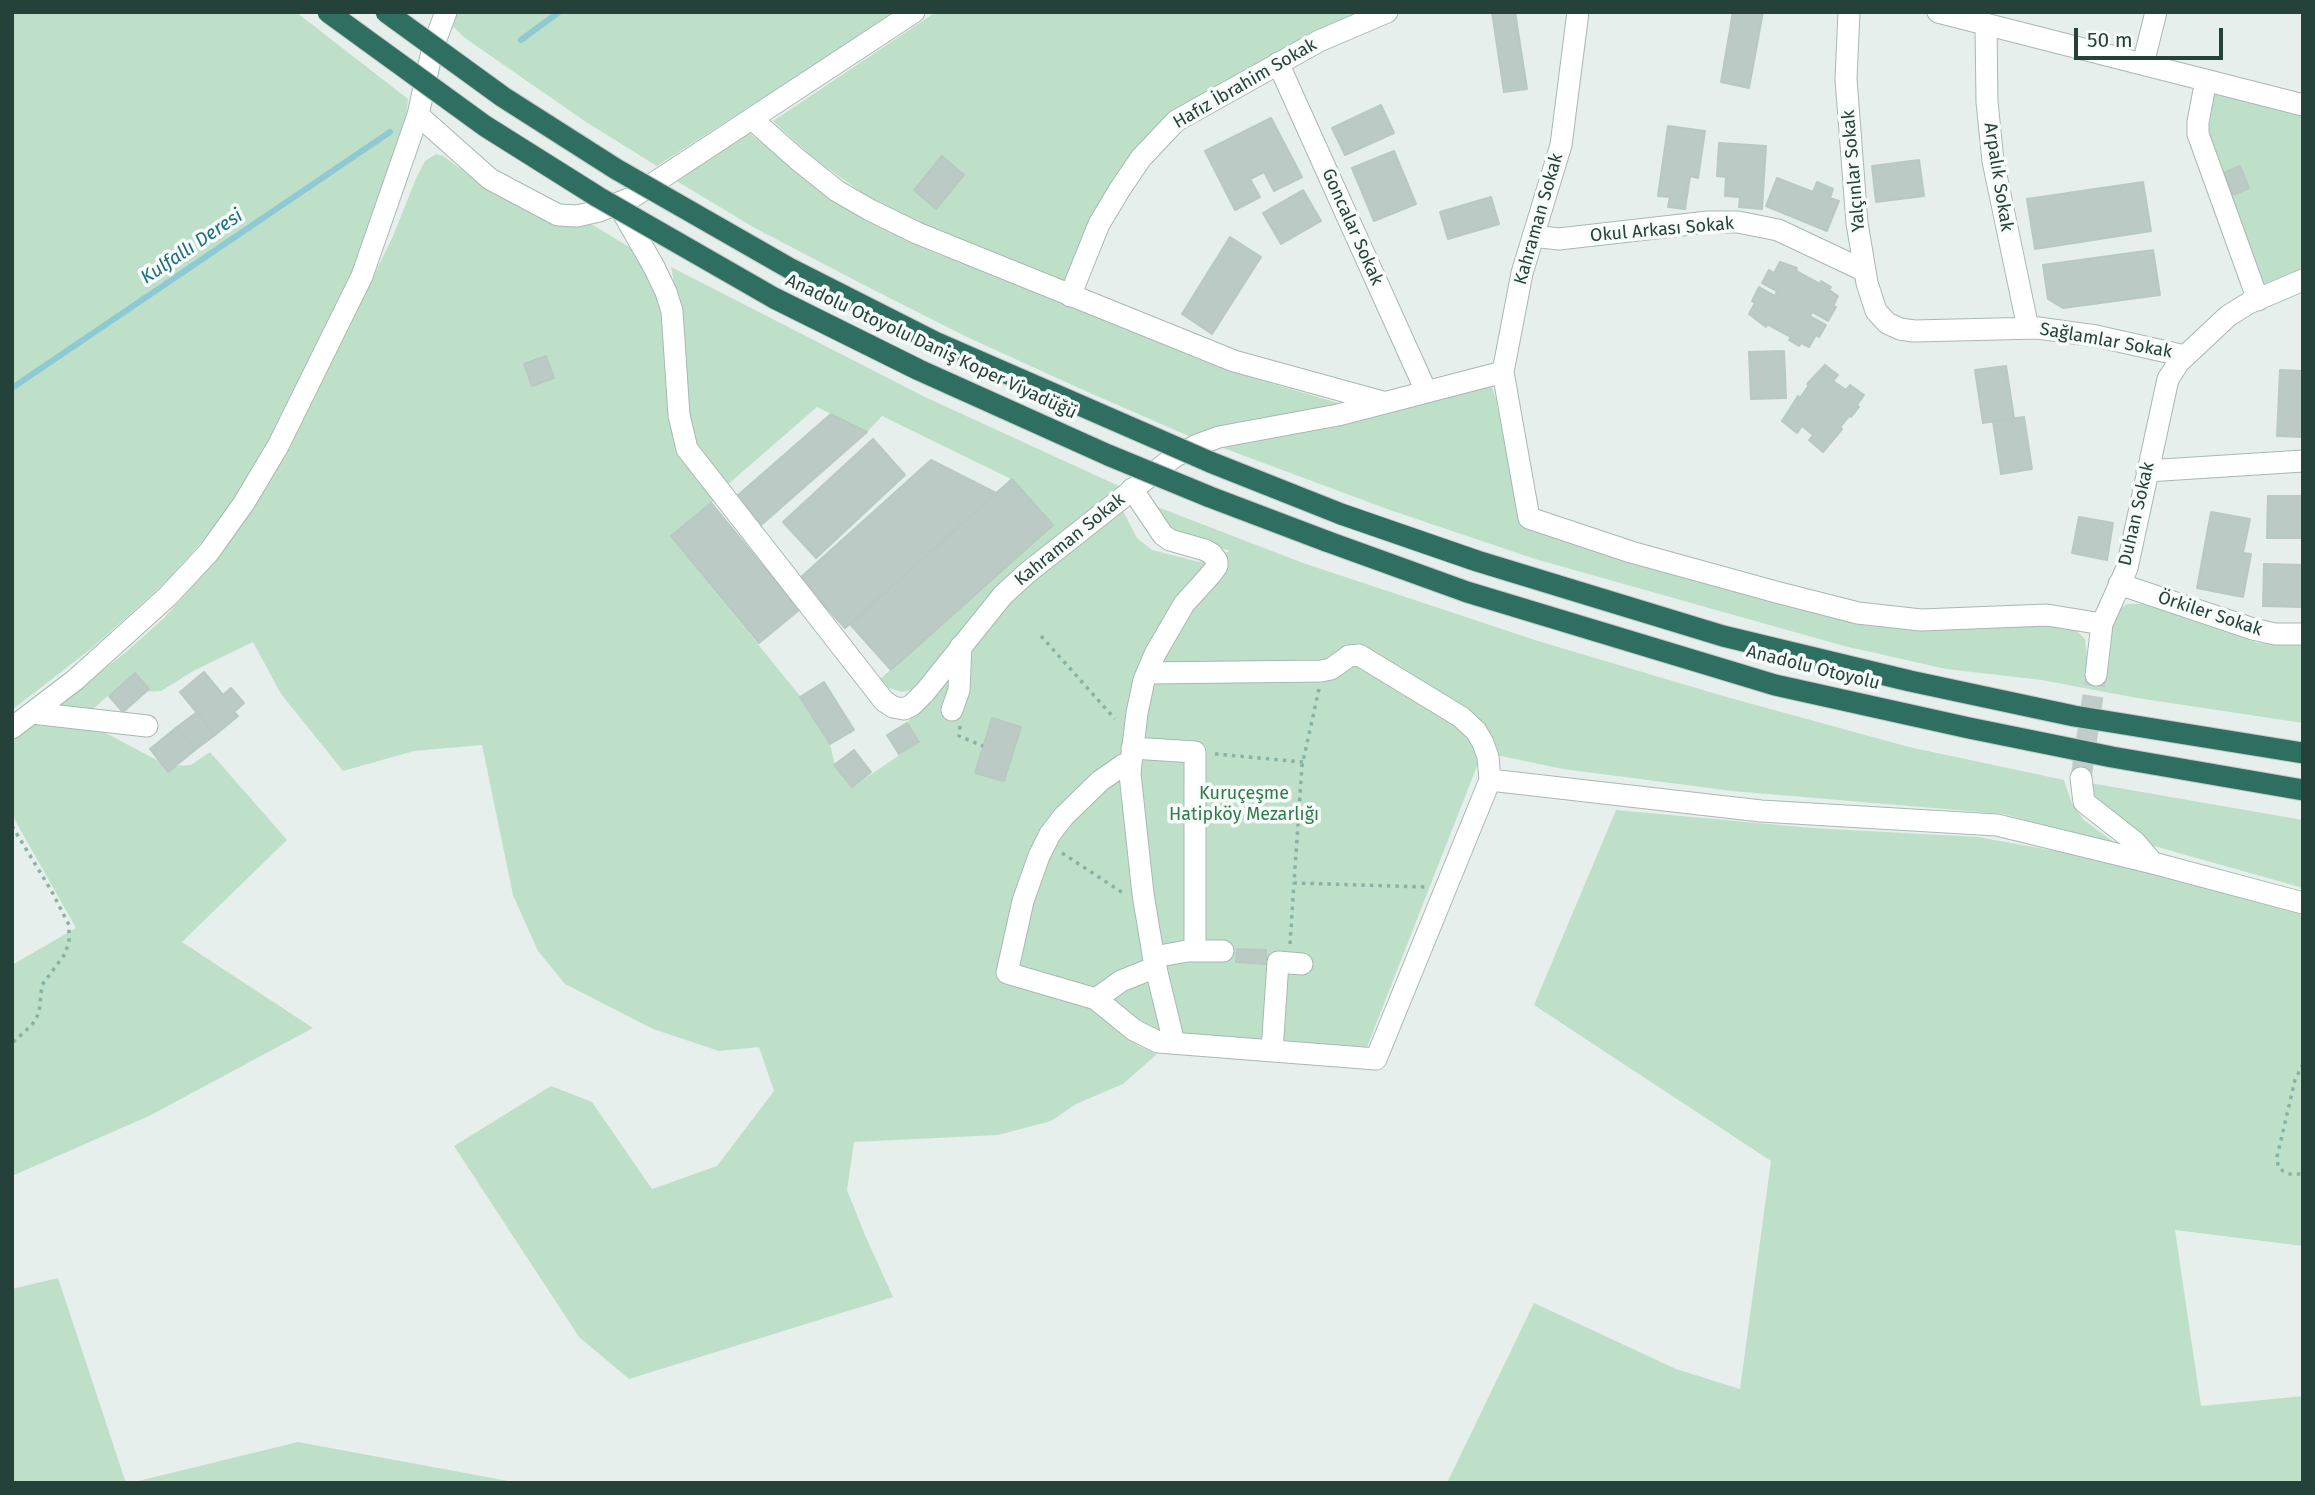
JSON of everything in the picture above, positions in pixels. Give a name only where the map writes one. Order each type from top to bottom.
[{"type":"highway","name":"Anadolu Otoyolu Daniş Koper Viyadüğü","points":[[328,12],[485,125],[598,197],[774,298],[919,370],[1108,454],[1210,497],[1326,541]]},
{"type":"highway","name":"Anadolu Otoyolu Daniş Koper Viyadüğü","points":[[387,12],[503,97],[616,169],[789,268],[935,342],[1210,462],[1341,514]]},
{"type":"highway","name":"Anadolu Otoyolu","points":[[1341,514],[1477,561],[1723,636],[1910,681],[2074,716],[2303,753]]},
{"type":"highway","name":"Anadolu Otoyolu","points":[[1326,541],[1467,592],[1775,685],[1995,734],[2303,790]]},
{"type":"street","points":[[12,728],[75,680],[169,596],[209,552],[244,503],[278,446],[362,276],[418,115],[433,47],[446,12]]},
{"type":"street","points":[[418,115],[490,178],[558,215],[577,216],[599,211],[631,198],[914,12]]},
{"type":"street","name":"Hafız İbrahim Sokak","points":[[1070,296],[1099,224],[1141,158],[1176,121],[1319,41],[1387,12]]},
{"type":"street","name":"Kahraman Sokak","points":[[618,203],[654,267],[672,311],[676,332],[679,415],[683,436],[695,459],[884,701],[893,707],[904,709],[912,705],[1003,595],[1174,457],[1219,437],[1338,415],[1503,372],[1522,273],[1561,145],[1578,12]]},
{"type":"street","name":"Yalçınlar Sokak","points":[[1849,12],[1846,79],[1857,223],[1865,271],[1876,311],[1887,323]]},
{"type":"street","points":[[1938,12],[2303,105]]},
{"type":"street","points":[[2143,64],[2155,12]]},
{"type":"street","name":"Arpalık Sokak","points":[[1986,24],[1987,102],[1993,161],[2028,328]]},
{"type":"street","name":"Goncalar Sokak","points":[[1278,63],[1426,391]]},
{"type":"street","points":[[2206,80],[2198,134],[2258,300]]},
{"type":"street","points":[[752,119],[837,191],[917,233],[1234,361],[1385,402]]},
{"type":"street","name":"Okul Arkası Sokak","points":[[1533,236],[1559,239],[1708,222],[1758,224],[1778,230],[1865,271]]},
{"type":"street","name":"Sağlamlar Sokak","points":[[1887,323],[1900,330],[1914,331],[2028,328],[2096,336],[2185,356],[2228,316],[2303,280]]},
{"type":"street","name":"Duhan Sokak","points":[[2096,675],[2102,624],[2127,568],[2168,379],[2185,356]]},
{"type":"street","points":[[1503,372],[1529,518],[1631,552],[1858,613],[1921,620],[2047,615],[2102,624]]},
{"type":"street","points":[[2147,471],[2303,461]]},
{"type":"street","points":[[1132,489],[1163,535],[1170,540],[1205,550],[1217,561],[1212,573],[1184,604],[1168,629],[1147,673],[1137,713],[1132,750],[1130,774],[1145,908],[1174,1043]]},
{"type":"street","name":"Örkiler Sokak","points":[[2119,584],[2253,629],[2275,634],[2303,634]]},
{"type":"street","points":[[952,710],[959,690],[961,646]]},
{"type":"street","points":[[1132,750],[1122,765],[1100,781],[1064,816],[1046,842],[1023,901],[1007,973],[1096,999],[1147,1038],[1174,1043],[1376,1059],[1490,780],[1488,757],[1483,743],[1468,723],[1446,707],[1419,694],[1359,655],[1349,656],[1324,671],[1147,673]]},
{"type":"street","points":[[32,713],[147,726]]},
{"type":"street","points":[[2233,743],[2303,744]]},
{"type":"street","points":[[1132,750],[1195,752],[1195,951]]},
{"type":"street","points":[[2081,778],[2084,802],[2135,842],[2153,863]]},
{"type":"street","points":[[1490,780],[1761,811],[1997,825],[2303,903]]},
{"type":"street","points":[[1096,999],[1121,981],[1175,952],[1223,951]]},
{"type":"street","points":[[1272,1051],[1278,962],[1295,963]]},
{"type":"path","points":[[1041,636],[1132,750]]},
{"type":"path","points":[[1295,963],[1294,883],[1303,762],[1311,717],[1324,671]]},
{"type":"path","points":[[952,710],[959,723],[959,736],[983,746]]},
{"type":"path","points":[[1195,752],[1303,762]]},
{"type":"path","points":[[12,826],[51,890],[69,925],[69,933],[65,954],[42,985],[38,1013],[32,1025],[12,1043]]},
{"type":"path","points":[[1046,842],[1145,908]]},
{"type":"path","points":[[1294,883],[1446,888]]},
{"type":"path","points":[[2303,1064],[2295,1080],[2277,1157],[2278,1166],[2283,1171],[2303,1174]]},
{"type":"green space","points":[[12,12],[296,12],[408,99],[402,153],[388,196],[331,324],[261,462],[215,527],[167,581],[92,648],[12,710]]},
{"type":"green space","points":[[456,12],[896,12],[657,166],[586,122],[465,38],[449,23]]},
{"type":"green space","points":[[936,12],[1367,12],[1166,119],[1067,283],[940,233],[868,197],[812,157],[773,121]]},
{"type":"green space","points":[[2215,92],[2303,115],[2303,268],[2264,284],[2208,131]]},
{"type":"green space","points":[[748,132],[837,202],[879,227],[932,252],[1226,370],[1345,405],[1191,437],[967,337],[753,227],[675,180]]},
{"type":"green space","name":"Kuruçeşme Hatipköy Mezarlığı","points":[[436,154],[524,210],[557,224],[593,225],[634,250],[655,286],[667,322],[674,438],[685,463],[715,500],[671,537],[800,696],[830,744],[835,765],[852,787],[919,742],[907,723],[972,640],[1014,593],[1121,507],[1137,538],[1152,550],[1199,562],[1230,551],[1169,529],[1155,506],[1303,563],[1538,641],[1909,747],[2064,780],[2072,804],[2084,820],[2119,846],[2004,814],[1732,791],[1563,769],[1496,755],[1479,761],[1367,1047],[1162,1032],[1096,1004],[1137,1045],[1157,1054],[1123,1084],[1076,1104],[1051,1121],[998,1135],[854,1142],[847,1190],[893,1297],[629,1379],[579,1337],[454,1146],[551,1086],[592,1102],[652,1189],[717,1166],[774,1091],[759,1047],[719,1051],[653,1029],[565,984],[538,951],[513,895],[482,745],[414,751],[343,771],[281,694],[253,642],[195,670],[161,691],[140,692],[134,673],[94,708],[87,723],[168,766],[191,765],[210,752],[287,840],[182,942],[313,1028],[149,1116],[12,1176],[12,965],[76,928],[12,815],[12,740],[125,653],[164,618],[207,570],[243,523],[324,378],[393,236],[417,176],[425,161]]},
{"type":"green space","points":[[671,267],[925,397],[1121,487],[913,690],[902,692],[889,688],[880,679],[1052,525],[1011,479],[882,416],[867,432],[817,407],[726,486],[698,447],[690,424],[685,337]]},
{"type":"green space","points":[[1486,383],[1492,388],[1496,399],[1512,484],[1527,527],[1641,564],[1870,626],[1918,629],[2059,625],[2077,631],[2085,639],[2089,673],[2116,611],[2127,604],[2143,604],[2258,643],[2303,645],[2303,723],[2137,698],[2042,680],[1946,669],[1844,646],[1535,559],[1387,509],[1218,446]]},
{"type":"green space","points":[[2090,783],[2303,820],[2303,888],[2154,846],[2092,799]]},
{"type":"green space","points":[[1616,810],[1812,828],[1978,837],[2061,852],[2222,890],[2303,914],[2303,1246],[2175,1230],[2201,1406],[2303,1396],[2303,1483],[1447,1483],[1534,1303],[1676,1369],[1740,1389],[1771,1161],[1534,1005]]},
{"type":"green space","points":[[58,1278],[126,1483],[12,1483],[12,1289]]},
{"type":"green space","points":[[298,1442],[519,1483],[130,1483]]},
{"type":"building","points":[[1492,12],[1515,12],[1527,89],[1504,92]]},
{"type":"building","points":[[1733,12],[1763,12],[1749,88],[1721,82]]},
{"type":"building","points":[[1381,105],[1394,133],[1345,155],[1332,128]]},
{"type":"building","points":[[1271,118],[1302,177],[1274,191],[1264,172],[1250,179],[1260,197],[1235,210],[1205,151]]},
{"type":"building","points":[[1668,126],[1705,131],[1698,178],[1690,176],[1685,209],[1668,207],[1670,197],[1658,196]]},
{"type":"building","points":[[1719,143],[1766,146],[1762,209],[1739,207],[1740,197],[1725,196],[1726,177],[1717,176]]},
{"type":"building","points":[[1394,151],[1416,204],[1374,221],[1352,168]]},
{"type":"building","points":[[942,156],[964,175],[936,209],[914,190]]},
{"type":"building","points":[[1919,160],[1924,196],[1876,202],[1872,166]]},
{"type":"building","points":[[2240,166],[2249,188],[2233,195],[2224,173]]},
{"type":"building","points":[[1777,178],[1813,192],[1817,182],[1833,189],[1830,198],[1839,201],[1827,231],[1766,206]]},
{"type":"building","points":[[2143,182],[2151,231],[2035,249],[2027,199]]},
{"type":"building","points":[[1303,190],[1321,221],[1281,244],[1263,213]]},
{"type":"building","points":[[1491,197],[1499,224],[1448,239],[1440,212]]},
{"type":"building","points":[[1230,237],[1261,257],[1212,334],[1182,314]]},
{"type":"building","points":[[2153,250],[2160,295],[2063,308],[2048,299],[2043,265]]},
{"type":"building","points":[[1780,262],[1797,268],[1796,271],[1820,284],[1821,281],[1831,287],[1829,290],[1838,296],[1833,306],[1836,307],[1828,321],[1812,312],[1810,316],[1826,325],[1809,347],[1801,343],[1799,346],[1789,340],[1791,337],[1767,324],[1766,327],[1749,314],[1759,287],[1775,296],[1777,291],[1762,283],[1769,270],[1774,273]]},
{"type":"building","points":[[1784,351],[1786,398],[1751,399],[1749,352]]},
{"type":"building","points":[[546,356],[554,378],[532,386],[524,364]]},
{"type":"building","points":[[1825,365],[1838,375],[1833,381],[1846,390],[1850,385],[1864,395],[1857,405],[1859,407],[1840,427],[1842,429],[1823,452],[1809,440],[1813,435],[1802,426],[1797,433],[1782,421],[1798,396],[1800,398],[1809,385],[1807,384]]},
{"type":"building","points":[[2006,366],[2014,418],[1983,423],[1975,370]]},
{"type":"building","points":[[2280,370],[2303,371],[2303,437],[2277,436]]},
{"type":"building","points":[[831,414],[867,432],[761,525],[737,496]]},
{"type":"building","points":[[2024,417],[2032,469],[2001,474],[1993,421]]},
{"type":"building","points":[[873,439],[905,475],[816,558],[783,522]]},
{"type":"building","points":[[931,460],[996,493],[845,628],[800,578]]},
{"type":"building","points":[[1012,479],[1053,525],[891,670],[850,624]]},
{"type":"building","points":[[2268,496],[2303,496],[2303,538],[2267,538]]},
{"type":"building","points":[[711,503],[799,610],[759,643],[671,536]]},
{"type":"building","points":[[2211,512],[2250,519],[2243,553],[2251,554],[2243,597],[2197,588]]},
{"type":"building","points":[[2079,517],[2113,523],[2107,560],[2072,553]]},
{"type":"building","points":[[2264,564],[2303,565],[2303,607],[2263,606]]},
{"type":"building","points":[[204,672],[223,695],[231,688],[244,703],[234,712],[238,716],[215,735],[180,692]]},
{"type":"building","points":[[135,673],[149,689],[123,712],[109,696]]},
{"type":"building","points":[[824,682],[854,730],[830,744],[800,697]]},
{"type":"building","points":[[197,712],[215,735],[195,750],[177,727]]},
{"type":"building","points":[[992,718],[1021,727],[1004,781],[975,773]]},
{"type":"building","points":[[907,723],[919,742],[899,754],[887,735]]},
{"type":"building","points":[[177,727],[195,750],[168,772],[150,749]]},
{"type":"building","points":[[854,750],[871,772],[852,787],[834,765]]},
{"type":"building","points":[[1237,949],[1266,950],[1266,964],[1236,962]]},
{"type":"waterway","name":"Kulfallı Deresi","points":[[521,40],[559,12]]},
{"type":"waterway","name":"Kulfallı Deresi","points":[[12,388],[390,132]]},
{"type":"tunnel","points":[[2081,778],[2096,675]]}]
